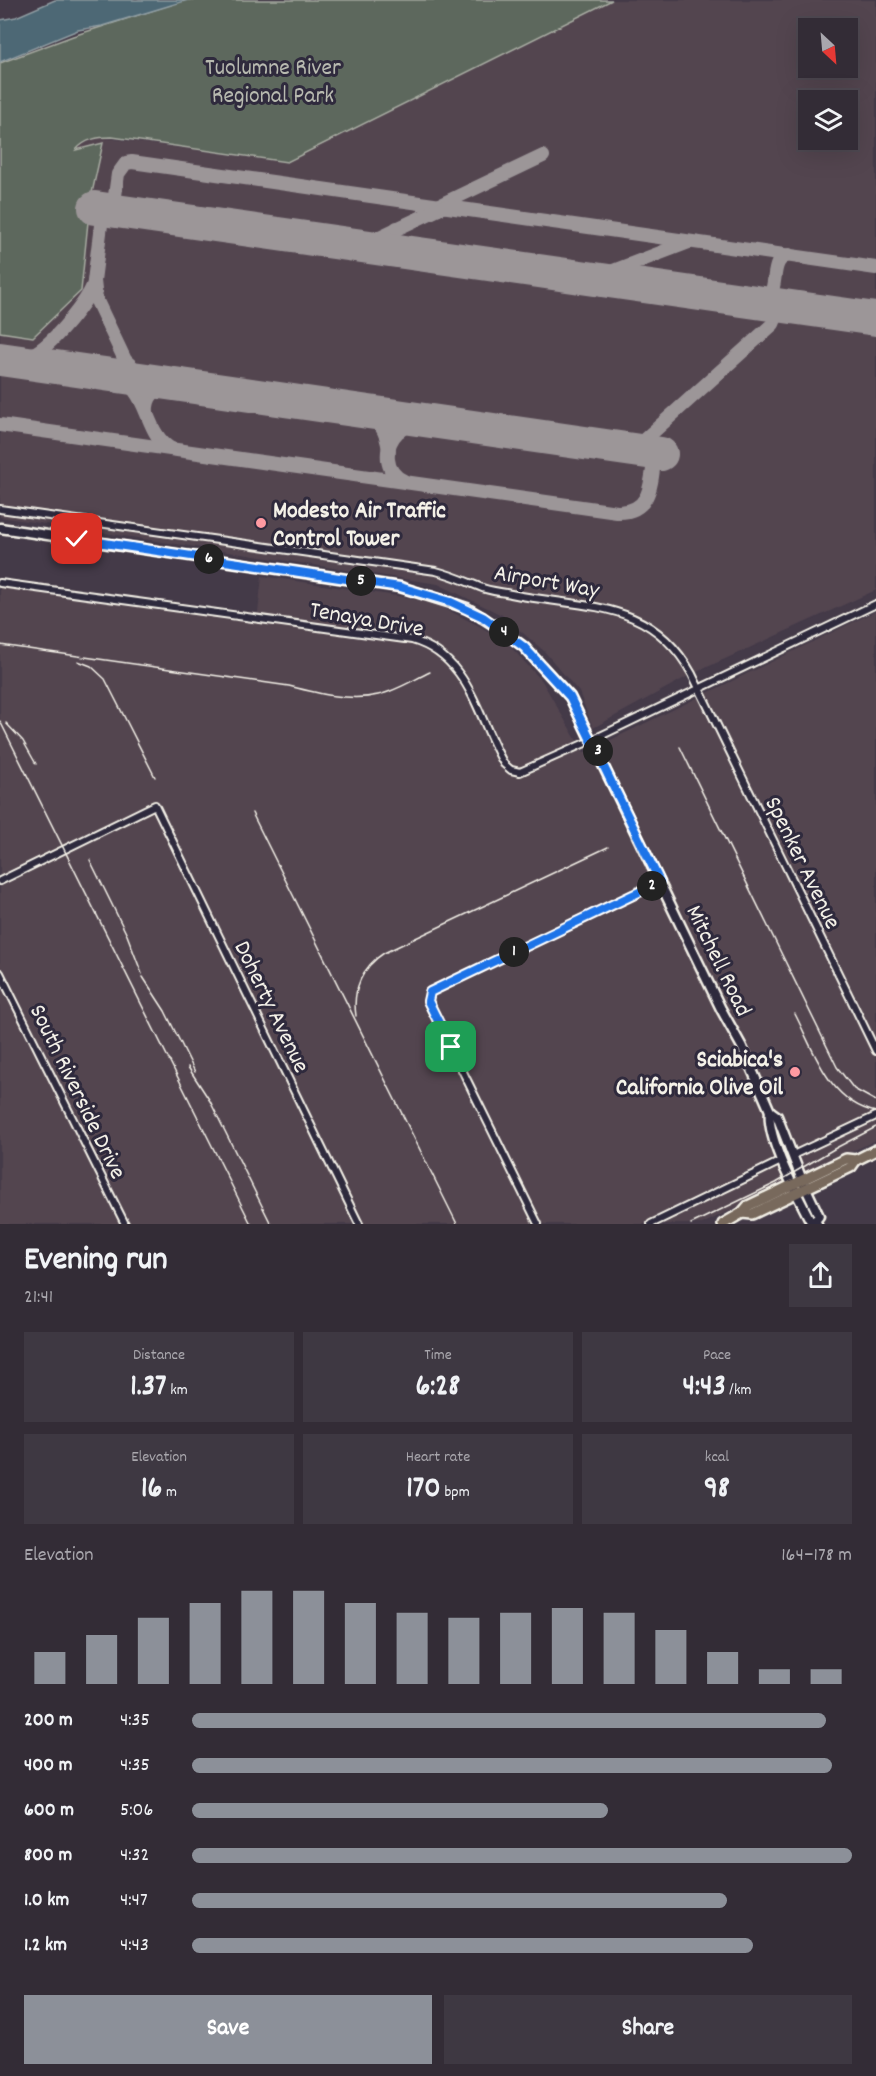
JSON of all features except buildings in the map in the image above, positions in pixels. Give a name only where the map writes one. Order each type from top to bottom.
[{"type":"main road","name":"Mitchell Road","points":[[0,528],[384,585],[420,592],[451,602],[483,617],[530,653],[570,697],[742,1047],[770,1111],[769,1120],[781,1161],[810,1220],[816,1222],[819,1216],[777,1116],[770,1111]]},
{"type":"main road","points":[[723,1224],[742,1213],[748,1206],[794,1189],[846,1159],[856,1160],[876,1150]]},
{"type":"street","name":"Airport Way","points":[[0,508],[436,571],[471,581],[480,587],[509,594],[615,610],[641,621],[663,636],[681,655],[700,689]]},
{"type":"street","name":"Tenaya Drive","points":[[0,583],[412,640],[436,650],[456,668],[502,760],[511,770],[525,771],[876,604]]},
{"type":"street","name":"Spenker Avenue","points":[[700,689],[876,1052]]},
{"type":"street","name":"Doherty Avenue","points":[[0,881],[155,805],[359,1224]]},
{"type":"street","points":[[538,1224],[428,1001],[430,992],[660,882]]},
{"type":"street","name":"South Riverside Drive","points":[[0,973],[125,1224]]},
{"type":"street","points":[[793,1155],[876,1116]]},
{"type":"street","points":[[651,1224],[781,1161]]},
{"type":"shaded area","points":[[612,0],[876,0],[876,590],[692,674],[593,728],[579,692],[544,651],[502,615],[438,584],[0,517],[0,167],[65,161],[80,145],[100,137],[287,162]]},
{"type":"shaded area","points":[[262,576],[410,598],[438,605],[481,627],[509,645],[542,681],[584,753],[876,611],[876,1140],[702,1224],[0,1224],[0,587],[258,613]]},
{"type":"green space","name":"Tuolumne River Regional Park","points":[[185,0],[612,0],[287,162],[112,137],[97,138],[83,143],[76,150],[103,143],[90,202],[81,291],[33,337],[0,332],[0,63],[73,36]]},
{"type":"water","points":[[55,0],[188,0],[102,26],[78,30],[0,62],[0,20],[16,17]]},
{"type":"taxiway","points":[[440,205],[543,156]]},
{"type":"taxiway","points":[[113,210],[118,174],[126,163],[132,162],[876,268]]},
{"type":"taxiway","points":[[353,244],[371,241],[443,207]]},
{"type":"taxiway","points":[[103,209],[94,281],[96,299],[125,360],[140,374],[157,382]]},
{"type":"taxiway","points":[[397,228],[391,241],[402,251]]},
{"type":"taxiway","points":[[589,278],[600,276],[689,242]]},
{"type":"taxiway","points":[[760,302],[771,292],[778,263],[789,255]]},
{"type":"taxiway","points":[[5,360],[29,356],[44,347],[78,310],[94,283]]},
{"type":"taxiway","points":[[633,450],[773,324],[776,317],[774,310],[760,302]]},
{"type":"taxiway","points":[[109,375],[123,380],[133,388],[161,441],[171,449]]},
{"type":"taxiway","points":[[147,413],[148,402],[153,393],[157,389],[173,384]]},
{"type":"taxiway","points":[[360,411],[367,413],[381,426],[389,451]]},
{"type":"taxiway","points":[[404,481],[397,477],[389,466],[390,444],[401,429],[425,420]]},
{"type":"taxiway","points":[[0,425],[617,512],[629,511],[644,501],[651,484],[655,453]]},
{"type":"runway","points":[[95,208],[876,319]]},
{"type":"runway","points":[[0,359],[661,454]]},
{"type":"railway","points":[[0,645],[289,686],[322,694],[356,698],[385,693],[430,672]]},
{"type":"railway","points":[[78,661],[91,666],[105,679],[155,777]]},
{"type":"railway","points":[[0,721],[251,1224]]},
{"type":"railway","points":[[6,723],[23,741],[36,764]]},
{"type":"railway","points":[[680,747],[837,1067],[854,1089],[876,1101]]},
{"type":"railway","points":[[252,813],[457,1224]]},
{"type":"railway","points":[[356,1016],[355,1006],[360,980],[370,965],[384,953],[608,847]]},
{"type":"railway","points":[[90,860],[127,935],[142,974]]},
{"type":"railway","points":[[143,977],[165,1011],[195,1072]]},
{"type":"railway","points":[[795,1014],[817,1060],[835,1087],[860,1107],[876,1112]]},
{"type":"railway","points":[[188,1067],[210,1101],[271,1224]]},
{"type":"railway","points":[[691,1224],[776,1183],[876,1127]]},
{"type":"place","name":"Modesto Air Traffic Control Tower","points":[[261,523]]},
{"type":"place","name":"Sciabica's California Olive Oil","points":[[795,1072]]},
{"type":"route","points":[[77,539],[400,587],[420,592],[467,608],[483,617],[524,647],[570,697],[660,882],[430,992],[428,1001],[451,1047]]}]
